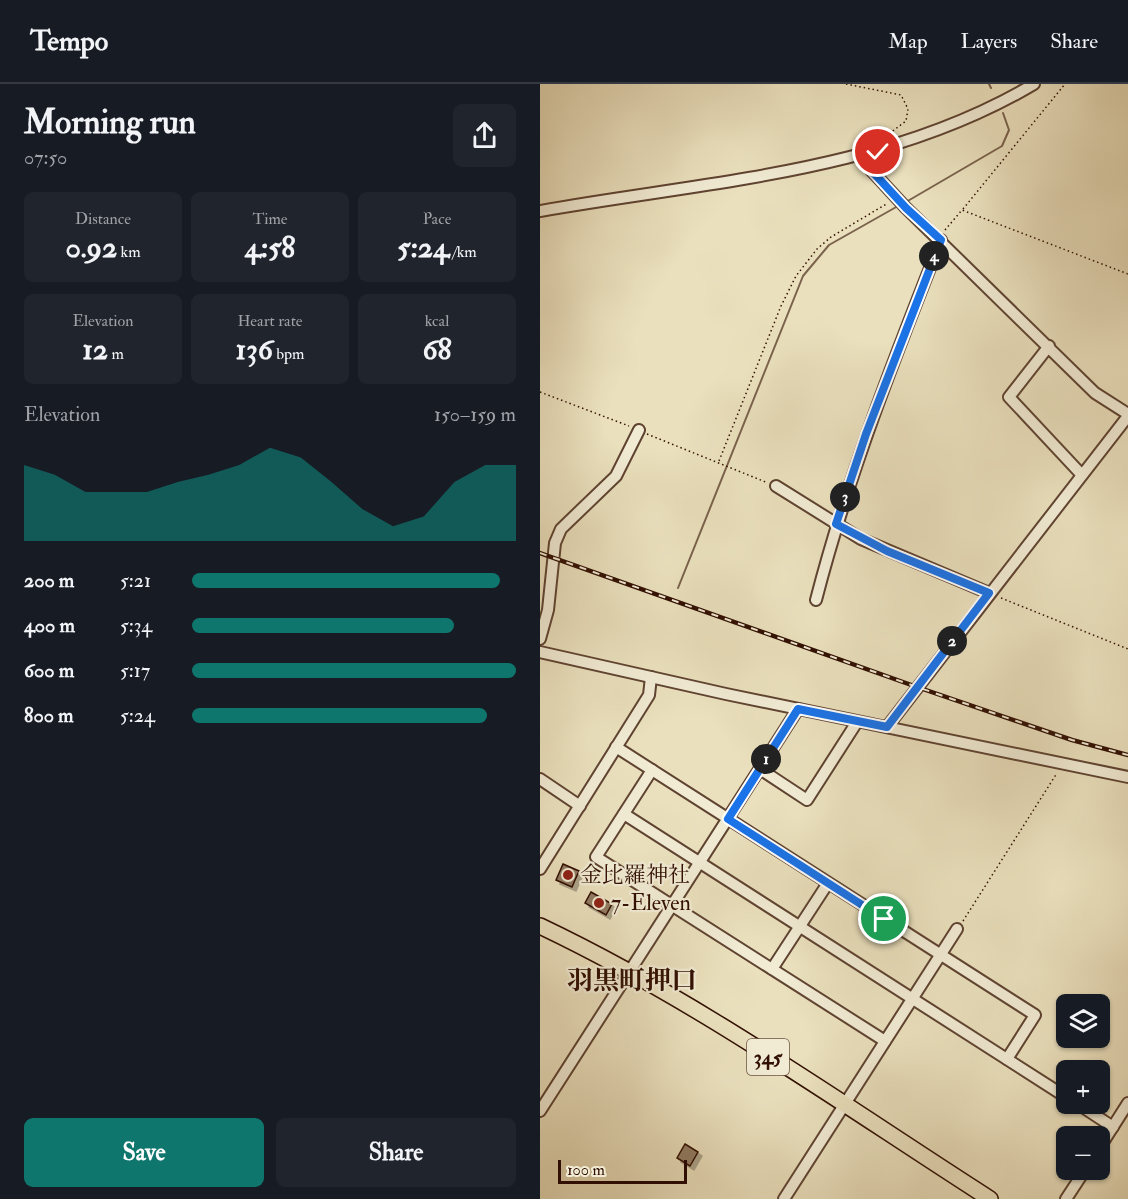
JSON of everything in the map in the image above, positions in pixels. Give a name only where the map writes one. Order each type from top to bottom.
[{"type":"highway","name":"345","points":[[540,926],[630,972],[990,1199]]},
{"type":"street","points":[[540,211],[712,184],[859,157],[975,113],[1034,84]]},
{"type":"street","points":[[859,157],[896,197],[1095,393],[1128,415],[887,727]]},
{"type":"street","points":[[816,600],[836,524],[866,434],[940,239]]},
{"type":"street","points":[[1049,346],[1009,397],[1081,474]]},
{"type":"street","points":[[540,639],[548,610],[555,543],[561,529],[616,476],[639,430]]},
{"type":"street","points":[[776,486],[836,524],[887,551],[989,593]]},
{"type":"street","points":[[540,652],[857,722],[1128,777]]},
{"type":"street","points":[[540,869],[650,695],[651,677]]},
{"type":"street","points":[[540,1111],[798,709]]},
{"type":"street","points":[[760,769],[807,800],[857,722]]},
{"type":"street","points":[[616,747],[1035,1015],[1007,1059]]},
{"type":"street","points":[[652,770],[596,857],[885,1041]]},
{"type":"street","points":[[540,779],[580,806]]},
{"type":"street","points":[[624,814],[1056,1091]]},
{"type":"street","points":[[772,969],[828,883]]},
{"type":"street","points":[[784,1199],[957,929]]},
{"type":"street","points":[[1110,1132],[1128,1104]]},
{"type":"street","points":[[1093,1114],[1113,1127]]},
{"type":"street","points":[[1066,1199],[1078,1180]]},
{"type":"path","points":[[846,84],[895,92],[905,101],[908,116],[903,125],[879,140]]},
{"type":"path","points":[[940,239],[1065,84]]},
{"type":"path","points":[[776,486],[718,461],[780,306],[796,276],[818,249],[831,237],[896,197]]},
{"type":"path","points":[[962,210],[1128,274]]},
{"type":"path","points":[[989,593],[1128,649]]},
{"type":"path","points":[[957,929],[1062,765]]},
{"type":"building","name":"金比羅神社","points":[[563,864],[579,871],[572,887],[556,880]]},
{"type":"building","name":"7-Eleven","points":[[591,892],[612,904],[606,915],[585,903]]},
{"type":"building","points":[[685,1144],[698,1152],[690,1166],[677,1158]]},
{"type":"waterway","points":[[989,84],[991,88]]},
{"type":"waterway","points":[[906,202],[1002,146],[1009,130],[1003,113]]},
{"type":"waterway","points":[[678,588],[803,276],[829,245],[898,206]]},
{"type":"railway","points":[[540,553],[917,687],[1072,740],[1128,755]]},
{"type":"place","name":"金比羅神社","points":[[568,875]]},
{"type":"place","name":"7-Eleven","points":[[599,903]]},
{"type":"district","name":"羽黒町押口","points":[[632,981]]},
{"type":"route","points":[[878,152],[859,157],[906,208],[941,240],[866,434],[836,524],[887,551],[989,593],[887,727],[798,709],[728,819],[884,919]]}]
